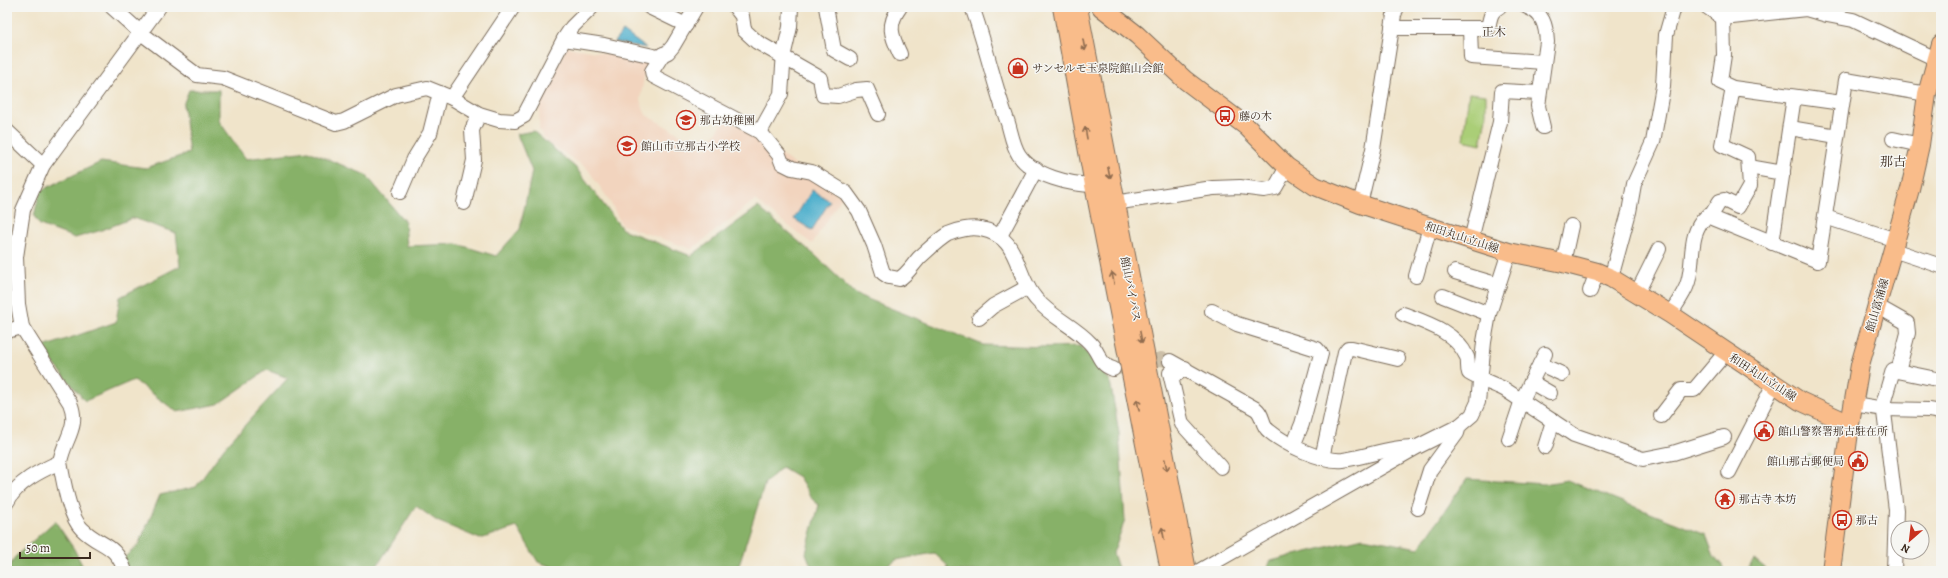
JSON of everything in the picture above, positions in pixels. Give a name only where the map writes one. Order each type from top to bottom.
[{"type":"highway","name":"館山バイパス","points":[[1062,7],[1095,185],[1171,571]]},
{"type":"highway","name":"館山バイパス","points":[[1077,7],[1186,571]]},
{"type":"main road","name":"和田丸山立山線","points":[[1101,7],[1137,35],[1185,80],[1246,126],[1288,167],[1315,186],[1360,204],[1509,252],[1563,263],[1604,275],[1637,293],[1670,314],[1800,401],[1850,424]]},
{"type":"main road","name":"館山富浦線","points":[[1832,571],[1850,424],[1860,365],[1910,189],[1933,87],[1939,51]]},
{"type":"street","points":[[112,7],[141,33],[197,75],[223,78],[336,123],[344,121],[396,94],[427,88],[446,96],[479,114],[499,120],[515,121],[524,116],[564,39],[572,27],[592,7]]},
{"type":"street","points":[[125,571],[121,560],[110,547],[82,530],[75,520],[60,462],[74,423],[74,413],[70,403],[22,327],[11,260],[24,210],[43,165],[159,7]]},
{"type":"street","points":[[400,192],[414,159],[430,133],[446,96],[513,7]]},
{"type":"street","points":[[649,7],[686,25]]},
{"type":"street","points":[[564,39],[604,45],[658,57],[673,46],[696,7]]},
{"type":"street","points":[[735,7],[742,16],[744,30],[757,42],[820,78],[823,95],[838,96],[856,90],[867,90],[878,114]]},
{"type":"street","points":[[760,132],[781,94],[784,57],[792,7]]},
{"type":"street","points":[[826,7],[834,50],[850,59]]},
{"type":"street","points":[[900,7],[892,17],[892,37],[900,54]]},
{"type":"street","points":[[972,7],[994,86],[1018,154],[1036,170],[1059,180],[1077,185],[1095,185]]},
{"type":"street","points":[[1360,204],[1373,149],[1392,28],[1397,7]]},
{"type":"street","points":[[1527,7],[1538,13],[1545,25],[1547,42],[1539,93],[1539,114],[1544,127]]},
{"type":"street","points":[[1590,291],[1604,275],[1630,212],[1634,184],[1653,142],[1663,86],[1666,35],[1674,7]]},
{"type":"street","points":[[1707,7],[1723,18],[1806,9],[1853,20],[1939,51]]},
{"type":"street","points":[[1392,28],[1488,28],[1496,8]]},
{"type":"street","points":[[1723,18],[1724,55],[1720,82],[1733,88],[1842,103]]},
{"type":"street","points":[[1470,28],[1471,57],[1543,62]]},
{"type":"street","points":[[663,54],[652,71],[653,76],[760,132],[779,155],[782,163],[792,168],[812,172],[846,193],[859,212],[874,245],[883,273],[889,277],[899,279],[904,276],[920,257],[948,234],[963,229],[978,228],[991,231],[1000,236],[1011,248],[1031,295],[1043,308],[1090,343],[1105,366],[1113,369]]},
{"type":"street","points":[[1670,314],[1688,283],[1692,241],[1701,221],[1707,216],[1818,261],[1846,80],[1933,87]]},
{"type":"street","points":[[1710,217],[1720,201],[1724,200],[1738,207],[1750,186],[1748,157],[1722,145],[1733,88]]},
{"type":"street","points":[[1471,240],[1500,122],[1502,91],[1539,93]]},
{"type":"street","points":[[1772,243],[1794,97]]},
{"type":"street","points":[[464,203],[474,160],[472,130],[479,114]]},
{"type":"street","points":[[1790,128],[1837,136]]},
{"type":"street","points":[[7,131],[43,165]]},
{"type":"street","points":[[1893,139],[1920,144]]},
{"type":"street","points":[[1114,203],[1213,188],[1240,187],[1264,190],[1275,188],[1288,167]]},
{"type":"street","points":[[1749,167],[1783,173]]},
{"type":"street","points":[[1000,236],[1036,170]]},
{"type":"street","points":[[1825,217],[1941,266]]},
{"type":"street","points":[[1563,263],[1571,226]]},
{"type":"street","points":[[1416,276],[1430,227]]},
{"type":"street","points":[[1637,293],[1659,249]]},
{"type":"street","points":[[1199,571],[1417,448],[1459,426],[1472,416],[1478,402],[1484,342],[1489,314],[1509,252]]},
{"type":"street","points":[[1455,272],[1499,284]]},
{"type":"street","points":[[979,318],[993,306],[1028,287]]},
{"type":"street","points":[[1443,296],[1489,314]]},
{"type":"street","points":[[1876,306],[1907,323],[1908,333],[1898,372]]},
{"type":"street","points":[[1212,311],[1237,324],[1320,351],[1321,354],[1302,424],[1294,446]]},
{"type":"street","points":[[1404,314],[1431,325],[1454,339],[1466,356],[1469,373],[1481,380],[1493,383],[1522,400],[1574,435],[1643,459],[1673,453],[1724,437]]},
{"type":"street","points":[[7,332],[22,327]]},
{"type":"street","points":[[1322,458],[1345,352],[1348,348],[1398,359]]},
{"type":"street","points":[[1661,416],[1681,390],[1694,390],[1726,352]]},
{"type":"street","points":[[1509,439],[1522,400],[1543,359],[1562,374]]},
{"type":"street","points":[[1170,361],[1256,408],[1262,415],[1262,422],[1270,432],[1294,446],[1322,458],[1342,460],[1386,450],[1417,448]]},
{"type":"street","points":[[1185,368],[1177,374],[1170,373],[1182,424],[1221,467]]},
{"type":"street","points":[[1894,571],[1896,510],[1883,404],[1885,393],[1893,370],[1941,380]]},
{"type":"street","points":[[1531,382],[1550,393]]},
{"type":"street","points":[[1729,472],[1774,384]]},
{"type":"street","points":[[1854,404],[1884,409],[1929,410],[1941,412]]},
{"type":"street","points":[[1545,447],[1553,421]]},
{"type":"street","points":[[1418,508],[1430,470],[1457,433],[1459,426]]},
{"type":"street","points":[[7,502],[18,487],[43,470],[60,462]]},
{"type":"shaded area","name":"館山市立那古小学校","points":[[567,47],[647,61],[640,100],[646,115],[706,149],[726,117],[842,197],[812,244],[755,200],[692,249],[622,225],[609,200],[587,168],[548,143],[539,130],[540,99]]},
{"type":"green space","points":[[189,90],[219,90],[219,121],[246,159],[308,151],[366,175],[405,222],[407,246],[457,244],[496,256],[520,229],[532,171],[517,134],[533,131],[576,168],[622,229],[691,256],[758,207],[817,257],[855,294],[983,345],[1048,347],[1081,346],[1110,381],[1119,433],[1125,520],[1113,553],[1119,571],[947,571],[948,566],[934,553],[896,560],[880,571],[813,571],[806,553],[819,505],[812,499],[799,477],[782,467],[765,483],[737,571],[564,571],[538,562],[517,527],[480,539],[437,521],[416,506],[375,569],[325,571],[110,571],[139,544],[160,495],[196,487],[224,448],[288,378],[267,370],[218,404],[177,412],[134,380],[85,401],[41,348],[116,322],[120,297],[180,266],[176,233],[133,218],[102,230],[75,238],[40,225],[34,216],[40,191],[101,162],[146,168],[189,153],[183,105]]},
{"type":"green space","points":[[1469,93],[1486,95],[1486,117],[1481,144],[1463,140]]},
{"type":"green space","points":[[1809,454],[1824,461],[1826,464],[1816,467],[1806,458]]},
{"type":"green space","points":[[1467,479],[1544,484],[1567,480],[1706,535],[1714,556],[1727,571],[1265,571],[1271,561],[1363,538],[1419,548]]},
{"type":"green space","points":[[55,521],[74,549],[85,571],[7,571],[15,557]]},
{"type":"green space","points":[[1754,559],[1769,571],[1745,571]]},
{"type":"water","points":[[623,31],[646,48],[614,42]]},
{"type":"water","points":[[812,190],[830,201],[812,230],[794,219]]},
{"type":"tunnel","points":[[1113,369],[1161,359],[1170,361]]},
{"type":"place","name":"サンセルモ玉泉院館山会館","points":[[1018,68]]},
{"type":"place","name":"藤の木","points":[[1225,116]]},
{"type":"place","name":"那古幼稚園","points":[[686,120]]},
{"type":"place","name":"館山市立那古小学校","points":[[627,146]]},
{"type":"place","name":"館山警察署那古駐在所","points":[[1764,431]]},
{"type":"place","name":"館山那古郵便局","points":[[1858,461]]},
{"type":"place","name":"那古寺 本坊","points":[[1725,499]]},
{"type":"place","name":"那古","points":[[1842,520]]},
{"type":"district","name":"正木","points":[[1494,32]]},
{"type":"district","name":"那古","points":[[1893,161]]}]
